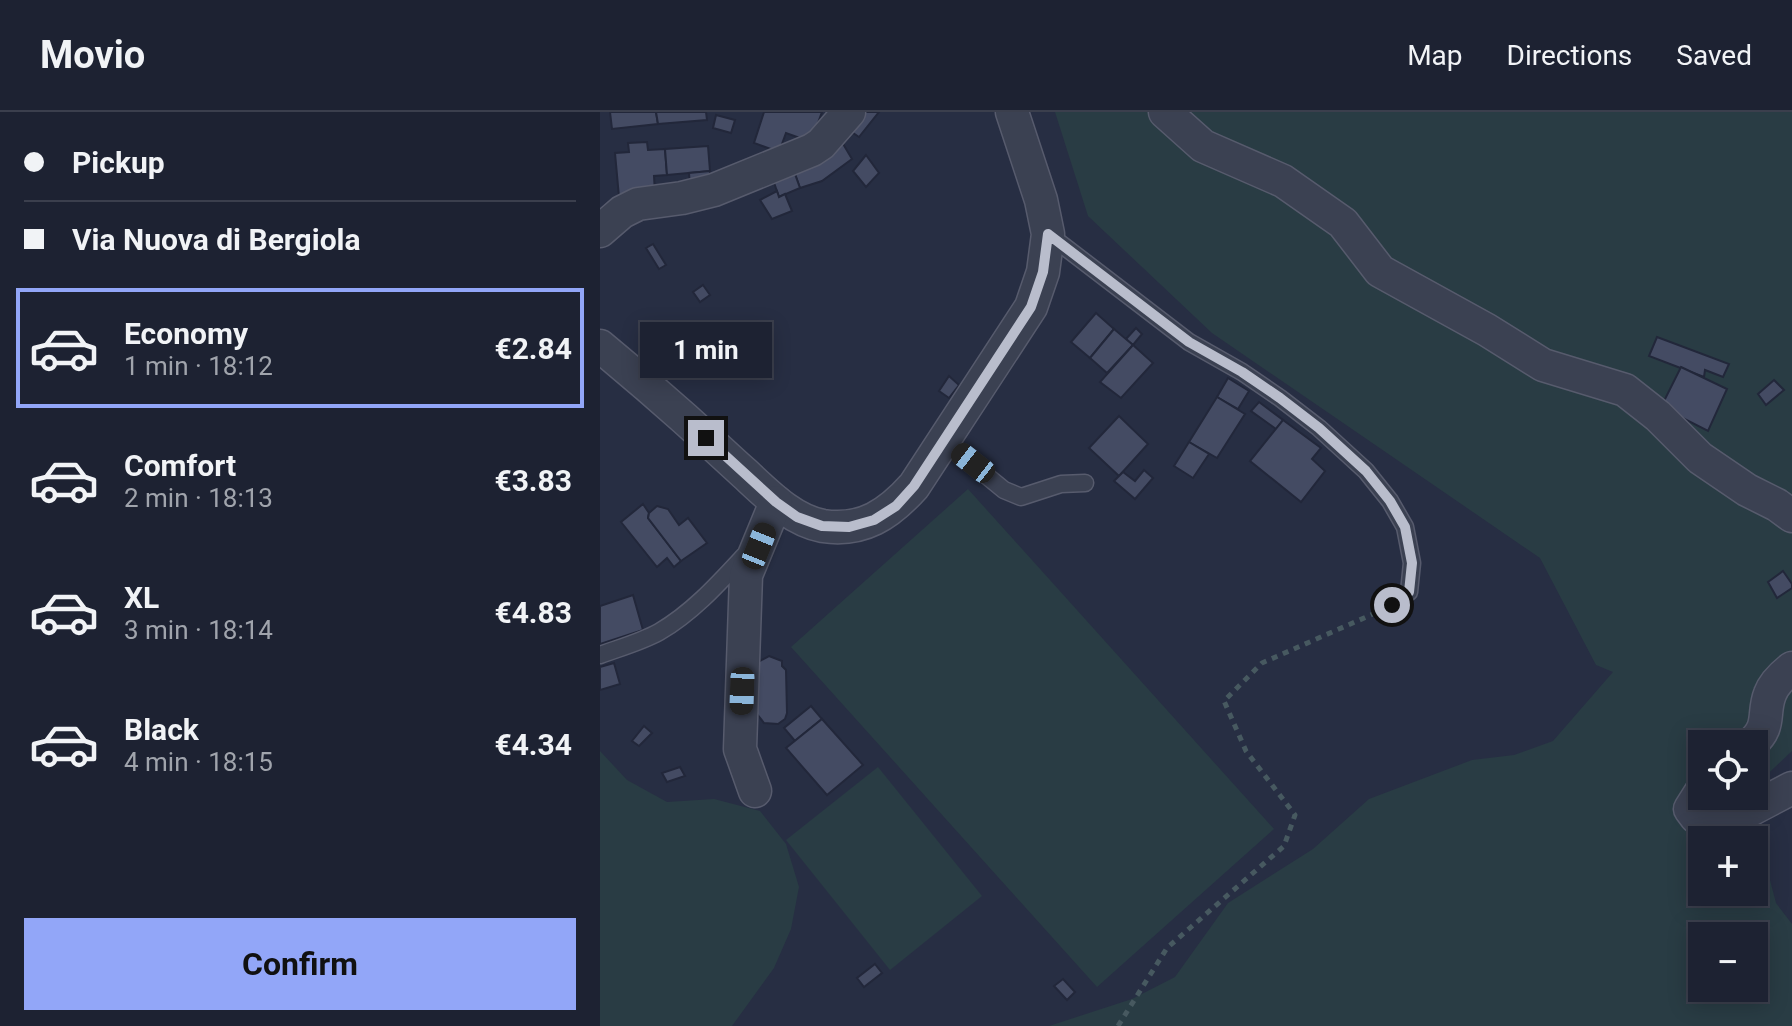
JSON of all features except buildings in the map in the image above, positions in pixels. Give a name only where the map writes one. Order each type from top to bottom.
[{"type":"street","points":[[607,214],[638,204],[714,190],[812,150],[849,112]]},
{"type":"street","points":[[600,346],[776,502],[797,517],[822,526],[849,527],[874,520],[896,506],[914,486],[1031,307],[1043,272],[1048,234],[1041,200],[1012,112]]},
{"type":"street","points":[[1165,112],[1203,146],[1283,181],[1343,223],[1380,271],[1543,365],[1625,390],[1658,416],[1700,458],[1792,516]]},
{"type":"street","points":[[755,791],[740,749],[746,575],[776,502]]},
{"type":"street","points":[[1762,730],[1769,695],[1780,677],[1792,668]]},
{"type":"street","points":[[1768,801],[1792,788]]},
{"type":"street","points":[[1691,810],[1696,817],[1733,819],[1750,810]]},
{"type":"lane","points":[[1048,234],[1189,342],[1280,398],[1366,471],[1390,501],[1405,527],[1412,563],[1409,592],[1392,605]]},
{"type":"lane","points":[[943,440],[1004,490],[1021,497],[1061,484],[1085,483]]},
{"type":"lane","points":[[600,655],[656,634],[678,620],[747,553],[759,546]]},
{"type":"path","points":[[1118,1026],[1167,948],[1284,846],[1295,815],[1246,751],[1224,701],[1262,663],[1392,605]]},
{"type":"shaded area","points":[[1055,112],[1792,112],[1792,751],[1768,774],[1768,730],[1688,730],[1688,810],[1757,810],[1759,826],[1688,826],[1688,906],[1768,906],[1768,872],[1776,903],[1792,924],[1792,1026],[1049,1026],[1132,999],[1175,977],[1228,903],[1313,849],[1369,799],[1472,760],[1514,755],[1553,741],[1613,672],[1596,665],[1540,558],[1212,333],[1088,216]]},
{"type":"shaded area","points":[[968,489],[1274,829],[1097,987],[791,647]]},
{"type":"shaded area","points":[[600,751],[627,780],[667,802],[714,799],[760,811],[786,844],[799,887],[791,929],[774,968],[732,1026],[600,1026]]},
{"type":"shaded area","points":[[878,767],[982,896],[890,970],[786,840]]},
{"type":"route","points":[[706,438],[776,502],[797,517],[822,526],[849,527],[874,520],[896,506],[914,486],[1031,307],[1043,272],[1048,234],[1189,342],[1280,398],[1366,471],[1390,501],[1405,527],[1412,563],[1409,592],[1392,605]]}]
